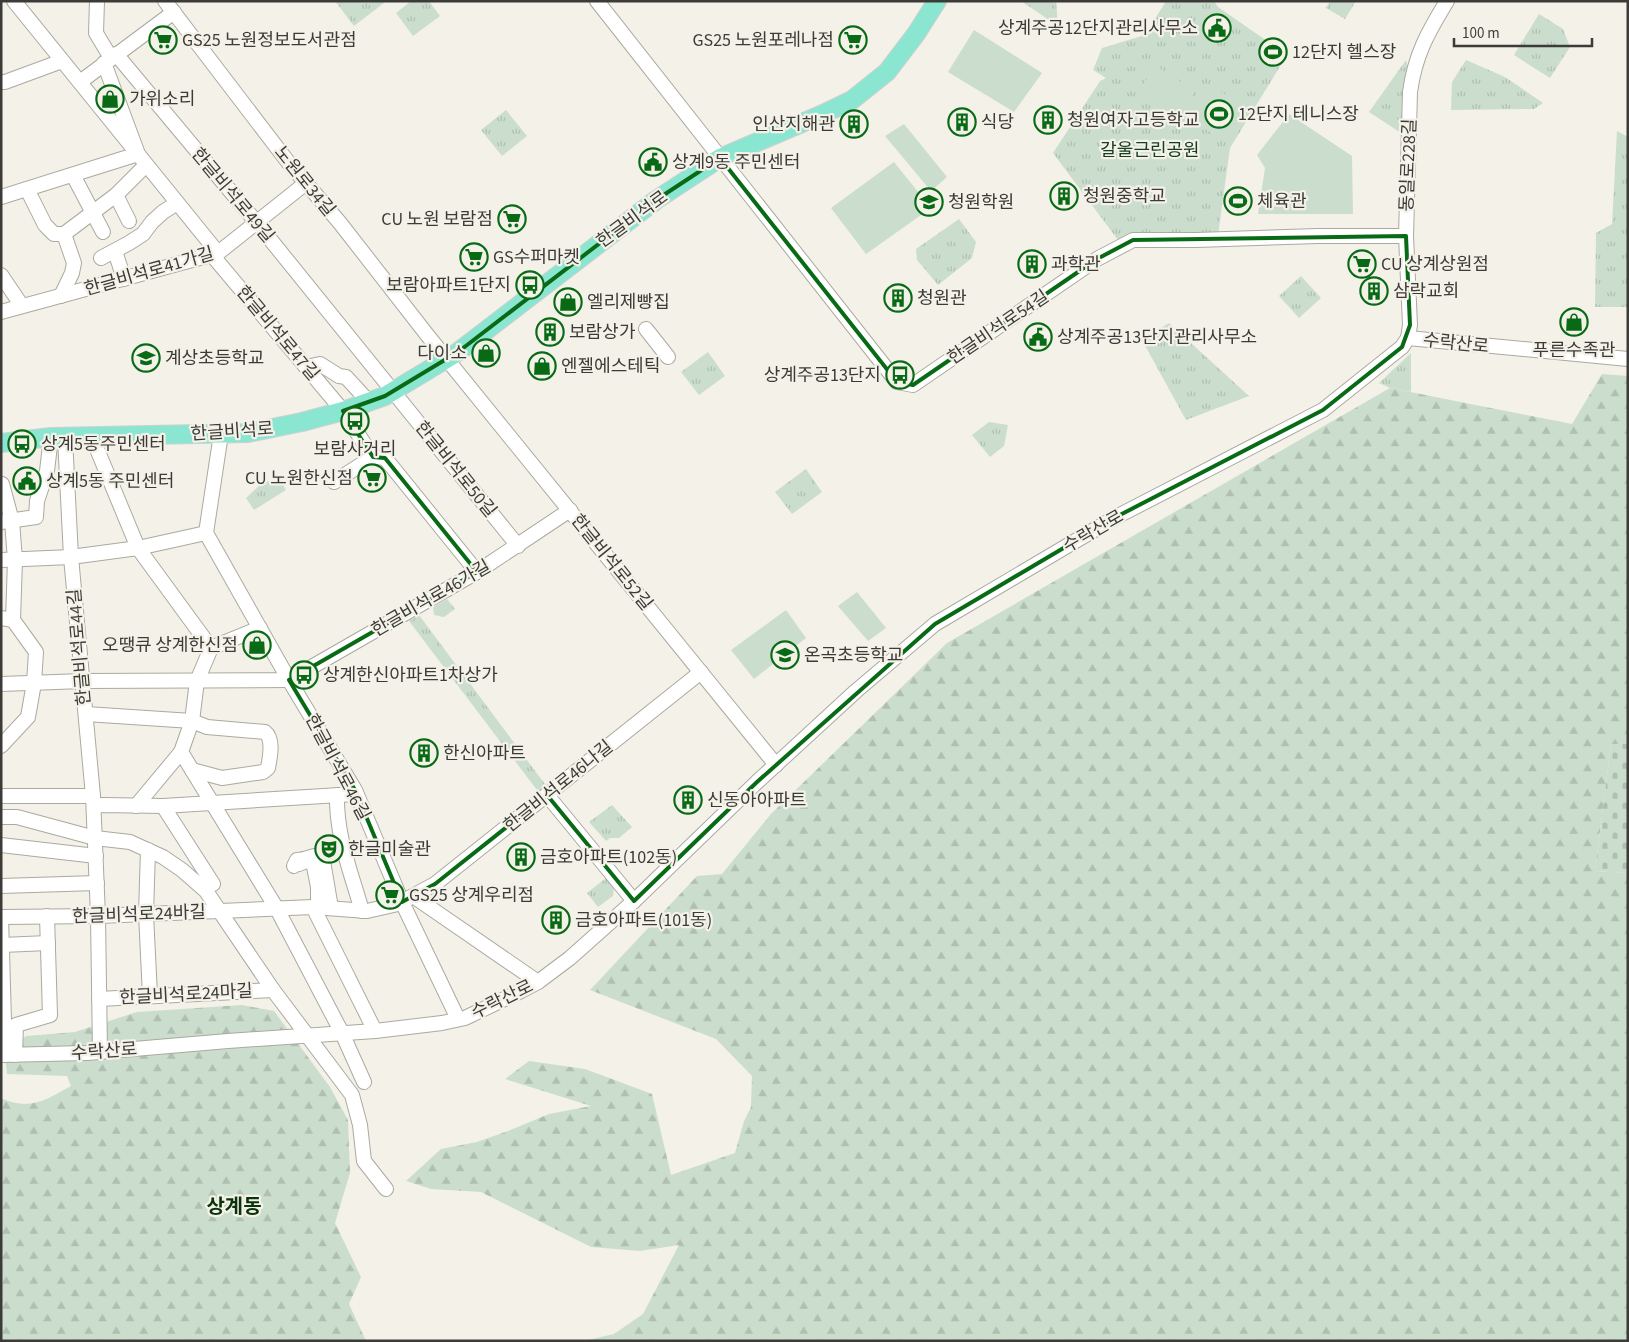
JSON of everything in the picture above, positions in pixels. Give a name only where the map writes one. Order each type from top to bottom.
[{"type":"main road","name":"한글비석로","points":[[1,443],[92,436],[248,433],[288,426],[343,411],[393,392],[448,359],[656,200],[720,158],[852,100],[886,72],[937,1]]},
{"type":"street","name":"한글비석로47길","points":[[14,1],[177,203],[215,254],[343,411],[373,458]]},
{"type":"street","name":"한글비석로47길","points":[[97,1],[96,33],[110,59],[142,160]]},
{"type":"street","name":"한글비석로54길","points":[[597,1],[897,382],[913,385],[1097,259],[1134,240],[1406,236]]},
{"type":"street","name":"동일로228길","points":[[1408,338],[1410,325],[1406,236],[1410,92],[1417,55],[1447,1]]},
{"type":"street","points":[[80,82],[110,59],[169,7]]},
{"type":"street","name":"노원로34길","points":[[169,7],[306,183],[448,359]]},
{"type":"street","name":"한글비석로49길","points":[[110,59],[257,222],[393,392]]},
{"type":"street","points":[[1,82],[62,61]]},
{"type":"street","points":[[1,197],[73,175],[142,160]]},
{"type":"street","points":[[28,189],[45,225],[54,234],[64,234],[116,196],[142,160]]},
{"type":"street","points":[[73,175],[103,232]]},
{"type":"street","name":"한글비석로41가길","points":[[1,312],[215,254],[306,183]]},
{"type":"street","points":[[116,196],[129,221]]},
{"type":"street","points":[[101,258],[143,234],[152,222],[177,203]]},
{"type":"street","points":[[61,296],[72,273],[74,263],[64,234]]},
{"type":"street","points":[[115,251],[124,279]]},
{"type":"street","points":[[1,275],[22,306]]},
{"type":"street","points":[[646,329],[668,357]]},
{"type":"street","name":"수락산로","points":[[7,1055],[100,1052],[375,1031],[442,1023],[465,1018],[538,982],[570,958],[634,901],[856,691],[935,624],[1116,517],[1323,410],[1402,347],[1408,338],[1628,359]]},
{"type":"street","name":"한글비석로52길","points":[[448,359],[776,765]]},
{"type":"street","points":[[306,367],[320,364],[339,376],[346,377],[369,402]]},
{"type":"street","name":"한글비석로50길","points":[[393,392],[518,546]]},
{"type":"street","points":[[8,560],[71,557],[138,548],[206,533],[221,434]]},
{"type":"street","points":[[92,436],[138,548],[211,648]]},
{"type":"street","points":[[6,521],[36,517],[37,501],[58,438]]},
{"type":"street","name":"한글비석로44길","points":[[58,438],[94,801],[100,1052]]},
{"type":"street","points":[[334,482],[373,458],[385,458],[477,572]]},
{"type":"street","points":[[1,746],[28,717],[34,683],[36,652],[7,619],[8,560],[2,484]]},
{"type":"street","name":"한글비석로46가길","points":[[290,680],[477,572],[570,510]]},
{"type":"street","name":"한글비석로46길","points":[[206,533],[356,794],[408,899],[458,1019]]},
{"type":"street","points":[[136,806],[181,752],[192,722],[197,680],[211,648],[260,628]]},
{"type":"street","name":"한글비석로46나길","points":[[408,899],[435,884],[701,672]]},
{"type":"street","points":[[1,684],[290,680]]},
{"type":"street","points":[[86,714],[192,722],[207,727],[265,732],[269,735],[268,768],[263,772],[232,777],[214,776],[192,770]]},
{"type":"street","points":[[181,752],[277,909],[342,1033],[364,1082]]},
{"type":"street","points":[[1,796],[94,801],[103,805],[163,806],[356,794]]},
{"type":"street","points":[[337,795],[338,828],[345,858],[362,911]]},
{"type":"street","points":[[547,795],[634,901]]},
{"type":"street","points":[[163,806],[213,884]]},
{"type":"street","name":"한글비석로24마길","points":[[1,818],[17,817],[95,838],[130,842],[163,857],[182,870],[206,891],[273,990],[352,1095],[360,1125],[364,1160],[386,1189]]},
{"type":"street","points":[[1,845],[96,856]]},
{"type":"street","points":[[148,850],[146,914],[150,996]]},
{"type":"street","points":[[294,866],[297,860],[322,855],[321,907],[375,1031]]},
{"type":"street","points":[[1,886],[97,883]]},
{"type":"street","points":[[408,899],[538,982]]},
{"type":"street","name":"한글비석로24바길","points":[[1,917],[98,916],[321,907],[362,911],[408,899]]},
{"type":"street","points":[[7,1055],[16,1025],[50,1014],[47,916]]},
{"type":"street","points":[[1,917],[7,1055]]},
{"type":"street","points":[[2,945],[48,943]]},
{"type":"street","name":"한글비석로24마길","points":[[99,998],[273,990]]},
{"type":"highlighted area","points":[[720,158],[897,382],[913,385],[1097,259],[1133,240],[1406,236],[1410,325],[1402,347],[1323,410],[1116,517],[935,624],[757,782],[634,901],[547,795],[435,884],[402,902],[355,790],[289,680],[477,572],[385,458],[373,457],[343,411],[385,396],[458,352],[656,200]]},
{"type":"green space","points":[[335,1],[382,1],[384,3],[354,26]]},
{"type":"green space","points":[[411,1],[429,1],[440,16],[413,36],[396,13]]},
{"type":"green space","points":[[1021,1],[1056,1],[1058,26]]},
{"type":"green space","name":"갈울근린공원","points":[[1166,1],[1214,1],[1218,7],[1287,55],[1230,148],[1218,235],[1118,240],[1053,153],[1100,81],[1106,78],[1093,70],[1102,48],[1145,35]]},
{"type":"green space","points":[[1330,1],[1356,1],[1345,19],[1326,8]]},
{"type":"green space","points":[[1539,14],[1563,29],[1570,47],[1550,78],[1514,55]]},
{"type":"green space","points":[[974,30],[1042,73],[1014,112],[948,72]]},
{"type":"green space","points":[[1406,60],[1408,68],[1401,133],[1369,112]]},
{"type":"green space","points":[[1466,60],[1505,77],[1543,103],[1534,109],[1451,110],[1452,82]]},
{"type":"green space","points":[[1156,66],[1195,91],[1179,113],[1142,86]]},
{"type":"green space","name":"12단지 테니스장","points":[[1209,84],[1251,111],[1230,144],[1187,118]]},
{"type":"green space","points":[[506,110],[527,136],[502,156],[481,130]]},
{"type":"green space","points":[[1289,114],[1352,156],[1353,214],[1258,214],[1265,168],[1257,155]]},
{"type":"green space","points":[[904,124],[947,177],[931,191],[885,136]]},
{"type":"green space","points":[[1617,131],[1628,137],[1628,307],[1595,307],[1596,233],[1612,224]]},
{"type":"green space","points":[[894,162],[931,208],[866,254],[831,208]]},
{"type":"green space","points":[[959,219],[976,242],[972,258],[938,285],[917,260],[916,249]]},
{"type":"green space","points":[[1301,276],[1321,298],[1299,318],[1279,296]]},
{"type":"green space","points":[[1169,323],[1249,396],[1186,420],[1142,340]]},
{"type":"green space","points":[[708,352],[725,376],[699,395],[681,372]]},
{"type":"green space","points":[[1411,353],[1411,392],[1390,388],[1379,383]]},
{"type":"green space","points":[[1602,374],[1628,376],[1628,744],[1611,744],[1595,871],[1628,873],[1628,1341],[584,1341],[614,1334],[643,1314],[679,1245],[640,1251],[591,1247],[481,1192],[431,1189],[406,1181],[441,1149],[477,1142],[549,1114],[591,1106],[505,1079],[529,1061],[585,1069],[652,1094],[671,1175],[735,1153],[744,1121],[751,1107],[752,1076],[716,1039],[590,990],[697,876],[722,874],[771,814],[947,643],[1390,388],[1572,424]]},
{"type":"green space","points":[[989,422],[1008,425],[1004,446],[990,457],[972,435]]},
{"type":"green space","points":[[806,469],[822,492],[792,514],[775,492]]},
{"type":"green space","points":[[280,480],[286,490],[254,510],[246,498],[263,482]]},
{"type":"green space","points":[[857,592],[886,628],[868,641],[838,606]]},
{"type":"green space","points":[[447,599],[455,609],[444,617],[434,615],[433,607]]},
{"type":"green space","points":[[786,610],[806,638],[754,679],[731,650]]},
{"type":"green space","points":[[419,615],[550,791],[543,798],[409,621]]},
{"type":"green space","points":[[1611,744],[1628,744],[1628,873],[1595,871]]},
{"type":"green space","points":[[612,805],[632,827],[619,838],[610,838],[606,841],[589,822]]},
{"type":"green space","points":[[606,878],[614,887],[613,896],[598,907],[587,893]]},
{"type":"green space","points":[[242,1005],[274,1011],[330,1087],[348,1120],[350,1173],[335,1223],[361,1277],[349,1304],[366,1341],[1,1341],[1,1098],[11,1102],[29,1104],[54,1096],[71,1086],[67,1076],[7,1074],[5,1055],[26,1036],[75,1032],[137,1012]]},
{"type":"place","name":"상계주공12단지관리사무소","points":[[1217,28]]},
{"type":"place","name":"GS25 노원정보도서관점","points":[[163,40]]},
{"type":"place","name":"GS25 노원포레나점","points":[[853,40]]},
{"type":"place","name":"12단지 헬스장","points":[[1273,52]]},
{"type":"place","name":"가위소리","points":[[110,99]]},
{"type":"place","name":"12단지 테니스장","points":[[1219,114]]},
{"type":"place","name":"청원여자고등학교","points":[[1048,120]]},
{"type":"place","name":"식당","points":[[962,122]]},
{"type":"place","name":"인산지해관","points":[[854,124]]},
{"type":"place","name":"상계9동 주민센터","points":[[653,162]]},
{"type":"place","name":"청원중학교","points":[[1064,196]]},
{"type":"place","name":"체육관","points":[[1238,201]]},
{"type":"place","name":"청원학원","points":[[929,202]]},
{"type":"place","name":"CU 노원 보람점","points":[[512,219]]},
{"type":"place","name":"GS수퍼마켓","points":[[474,257]]},
{"type":"place","name":"과학관","points":[[1032,264]]},
{"type":"place","name":"CU 상계상원점","points":[[1362,264]]},
{"type":"place","name":"보람아파트1단지","points":[[530,285]]},
{"type":"place","name":"삼락교회","points":[[1374,291]]},
{"type":"place","name":"청원관","points":[[898,298]]},
{"type":"place","name":"엘리제빵집","points":[[568,302]]},
{"type":"place","name":"푸른수족관","points":[[1574,322]]},
{"type":"place","name":"보람상가","points":[[550,332]]},
{"type":"place","name":"상계주공13단지관리사무소","points":[[1038,337]]},
{"type":"place","name":"다이소","points":[[486,353]]},
{"type":"place","name":"계상초등학교","points":[[146,358]]},
{"type":"place","name":"엔젤에스테틱","points":[[542,366]]},
{"type":"place","name":"상계주공13단지","points":[[900,375]]},
{"type":"place","name":"보람사거리","points":[[355,421]]},
{"type":"place","name":"상계5동주민센터","points":[[22,444]]},
{"type":"place","name":"CU 노원한신점","points":[[372,478]]},
{"type":"place","name":"상계5동 주민센터","points":[[27,481]]},
{"type":"place","name":"오땡큐 상계한신점","points":[[257,645]]},
{"type":"place","name":"온곡초등학교","points":[[785,655]]},
{"type":"place","name":"상계한신아파트1차상가","points":[[304,675]]},
{"type":"place","name":"한신아파트","points":[[424,753]]},
{"type":"place","name":"신동아아파트","points":[[688,800]]},
{"type":"place","name":"한글미술관","points":[[329,849]]},
{"type":"place","name":"금호아파트(102동)","points":[[521,857]]},
{"type":"place","name":"GS25 상계우리점","points":[[390,895]]},
{"type":"place","name":"금호아파트(101동)","points":[[556,920]]},
{"type":"district","name":"상계동","points":[[234,1206]]}]
